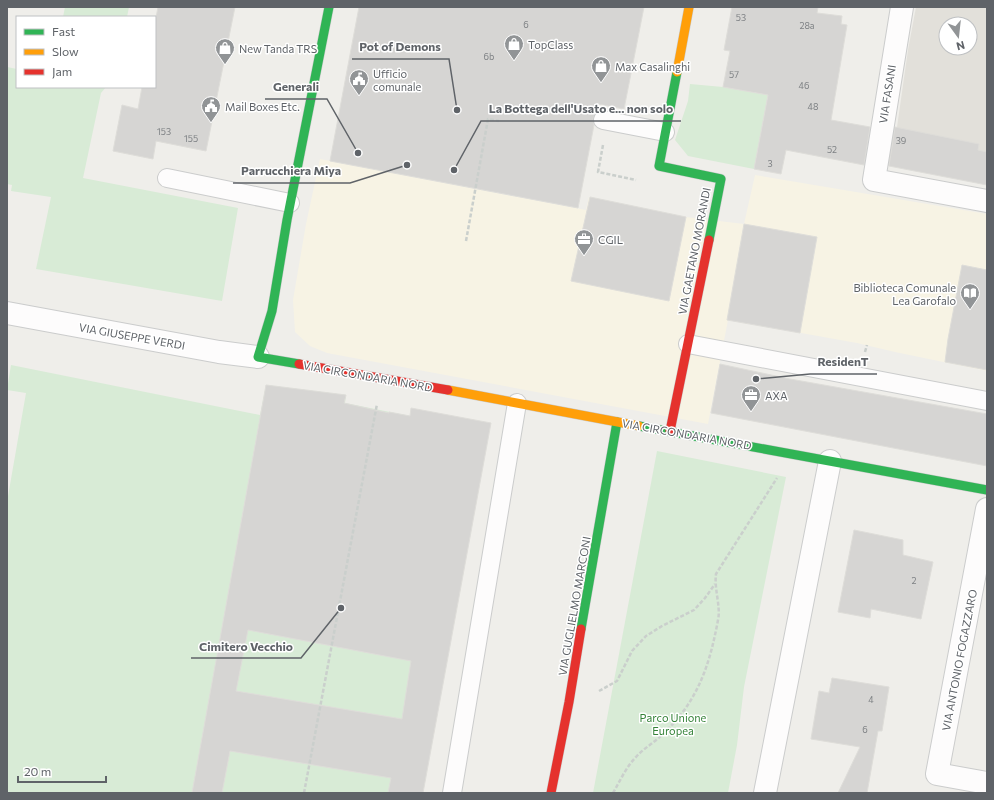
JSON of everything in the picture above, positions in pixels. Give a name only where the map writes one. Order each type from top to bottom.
[{"type":"street","points":[[258,358],[272,311],[290,203],[329,7]]},
{"type":"street","name":"VIA GAETANO MORANDI","points":[[670,431],[721,179],[659,166],[689,7]]},
{"type":"street","name":"VIA FASANI","points":[[902,7],[874,180],[987,201]]},
{"type":"street","name":"VIA GIUSEPPE VERDI","points":[[7,314],[258,358]]},
{"type":"street","name":"VIA CIRCONDARIA NORD","points":[[258,358],[382,378],[987,490]]},
{"type":"street","name":"VIA GUGLIELMO MARCONI","points":[[551,793],[571,695],[617,422]]},
{"type":"street","points":[[765,793],[830,461]]},
{"type":"street","name":"VIA ANTONIO FOGAZZARO","points":[[957,785],[938,774],[987,509]]},
{"type":"street","points":[[957,785],[987,783]]},
{"type":"lane","points":[[603,120],[665,132]]},
{"type":"lane","points":[[167,178],[290,203]]},
{"type":"lane","points":[[688,344],[987,401]]},
{"type":"lane","points":[[452,793],[517,403]]},
{"type":"path","points":[[466,241],[488,119],[499,121]]},
{"type":"path","points":[[304,793],[382,378]]},
{"type":"path","points":[[613,793],[636,757],[667,731],[692,700],[700,686],[708,662],[719,617],[715,584],[716,574],[793,454]]},
{"type":"path","points":[[617,682],[632,651],[646,636],[694,610],[715,584]]},
{"type":"shaded area","points":[[916,7],[987,7],[987,185],[886,165],[892,127],[897,127]]},
{"type":"shaded area","points":[[320,159],[586,210],[589,197],[686,217],[744,224],[755,175],[987,214],[987,371],[857,343],[728,320],[708,424],[327,353],[310,346],[295,332],[293,300],[306,224]]},
{"type":"green space","points":[[65,7],[129,7],[127,16],[63,16]]},
{"type":"green space","points":[[7,67],[16,69],[16,88],[105,88],[101,93],[83,178],[238,208],[222,301],[36,269],[51,197],[11,191],[12,185],[7,184]]},
{"type":"green space","points":[[690,84],[723,87],[768,95],[754,169],[688,156],[675,140],[688,101]]},
{"type":"green space","points":[[11,365],[260,415],[266,385],[346,395],[345,403],[410,416],[423,793],[7,793],[7,502],[26,393],[7,390]]},
{"type":"green space","name":"Parco Unione Europea","points":[[657,451],[786,477],[744,687],[737,745],[728,793],[593,793]]},
{"type":"building","points":[[158,7],[235,7],[206,151],[156,141],[153,159],[113,151],[122,105],[138,109],[142,88],[156,88],[156,18]]},
{"type":"building","points":[[359,7],[644,7],[624,109],[598,104],[593,118],[594,125],[578,208],[330,161]]},
{"type":"building","points":[[732,7],[818,7],[817,13],[842,16],[841,24],[847,25],[831,120],[870,127],[864,165],[786,150],[781,174],[754,169],[768,95],[723,87],[730,51],[724,50]]},
{"type":"building","points":[[895,127],[979,144],[978,150],[987,152],[987,185],[889,166]]},
{"type":"building","points":[[590,197],[686,217],[669,301],[571,281]]},
{"type":"building","points":[[744,224],[817,237],[800,333],[727,320]]},
{"type":"building","name":"Biblioteca Comunale Lea Garofalo","points":[[962,265],[987,270],[987,370],[945,362]]},
{"type":"building","points":[[720,364],[790,379],[987,414],[987,466],[711,413]]},
{"type":"building","points":[[266,385],[346,395],[344,403],[389,413],[410,416],[411,408],[491,423],[423,793],[388,793],[391,778],[230,751],[222,793],[192,793]],"holes":[[[248,630],[411,661],[402,719],[236,691]]]},
{"type":"building","points":[[854,530],[903,540],[903,555],[933,562],[921,619],[871,609],[870,618],[838,612]]},
{"type":"building","points":[[832,678],[889,687],[882,731],[878,731],[867,793],[838,793],[860,747],[811,739],[819,691],[829,693]]},
{"type":"traffic: fast","points":[[299,364],[258,357],[272,311],[287,220],[329,7]]},
{"type":"traffic: fast","points":[[677,72],[659,166],[721,179],[709,240]]},
{"type":"traffic: fast","points":[[581,629],[617,422]]},
{"type":"traffic: fast","points":[[639,426],[987,490]]},
{"type":"traffic: slow","points":[[677,72],[689,7]]},
{"type":"traffic: slow","points":[[448,390],[639,426]]},
{"type":"traffic: jam","points":[[670,431],[709,240]]},
{"type":"traffic: jam","points":[[299,364],[448,390]]},
{"type":"traffic: jam","points":[[551,793],[569,702],[581,629]]},
{"type":"place","name":"TopClass","points":[[514,61]]},
{"type":"place","name":"New Tanda TRS","points":[[225,65]]},
{"type":"place","name":"Max Casalinghi","points":[[601,83]]},
{"type":"place","name":"Ufficio comunale","points":[[359,96]]},
{"type":"place","name":"Pot of Demons","points":[[457,110]]},
{"type":"place","name":"Mail Boxes Etc.","points":[[211,123]]},
{"type":"place","name":"Generali","points":[[358,153]]},
{"type":"place","name":"Parrucchiera Miya","points":[[407,165]]},
{"type":"place","name":"La Bottega dell'Usato e... non solo","points":[[454,170]]},
{"type":"place","name":"CGIL","points":[[584,256]]},
{"type":"place","name":"Biblioteca Comunale Lea Garofalo","points":[[970,310]]},
{"type":"place","name":"ResidenT","points":[[756,379]]},
{"type":"place","name":"AXA","points":[[751,412]]},
{"type":"place","name":"Cimitero Vecchio","points":[[341,608]]}]
